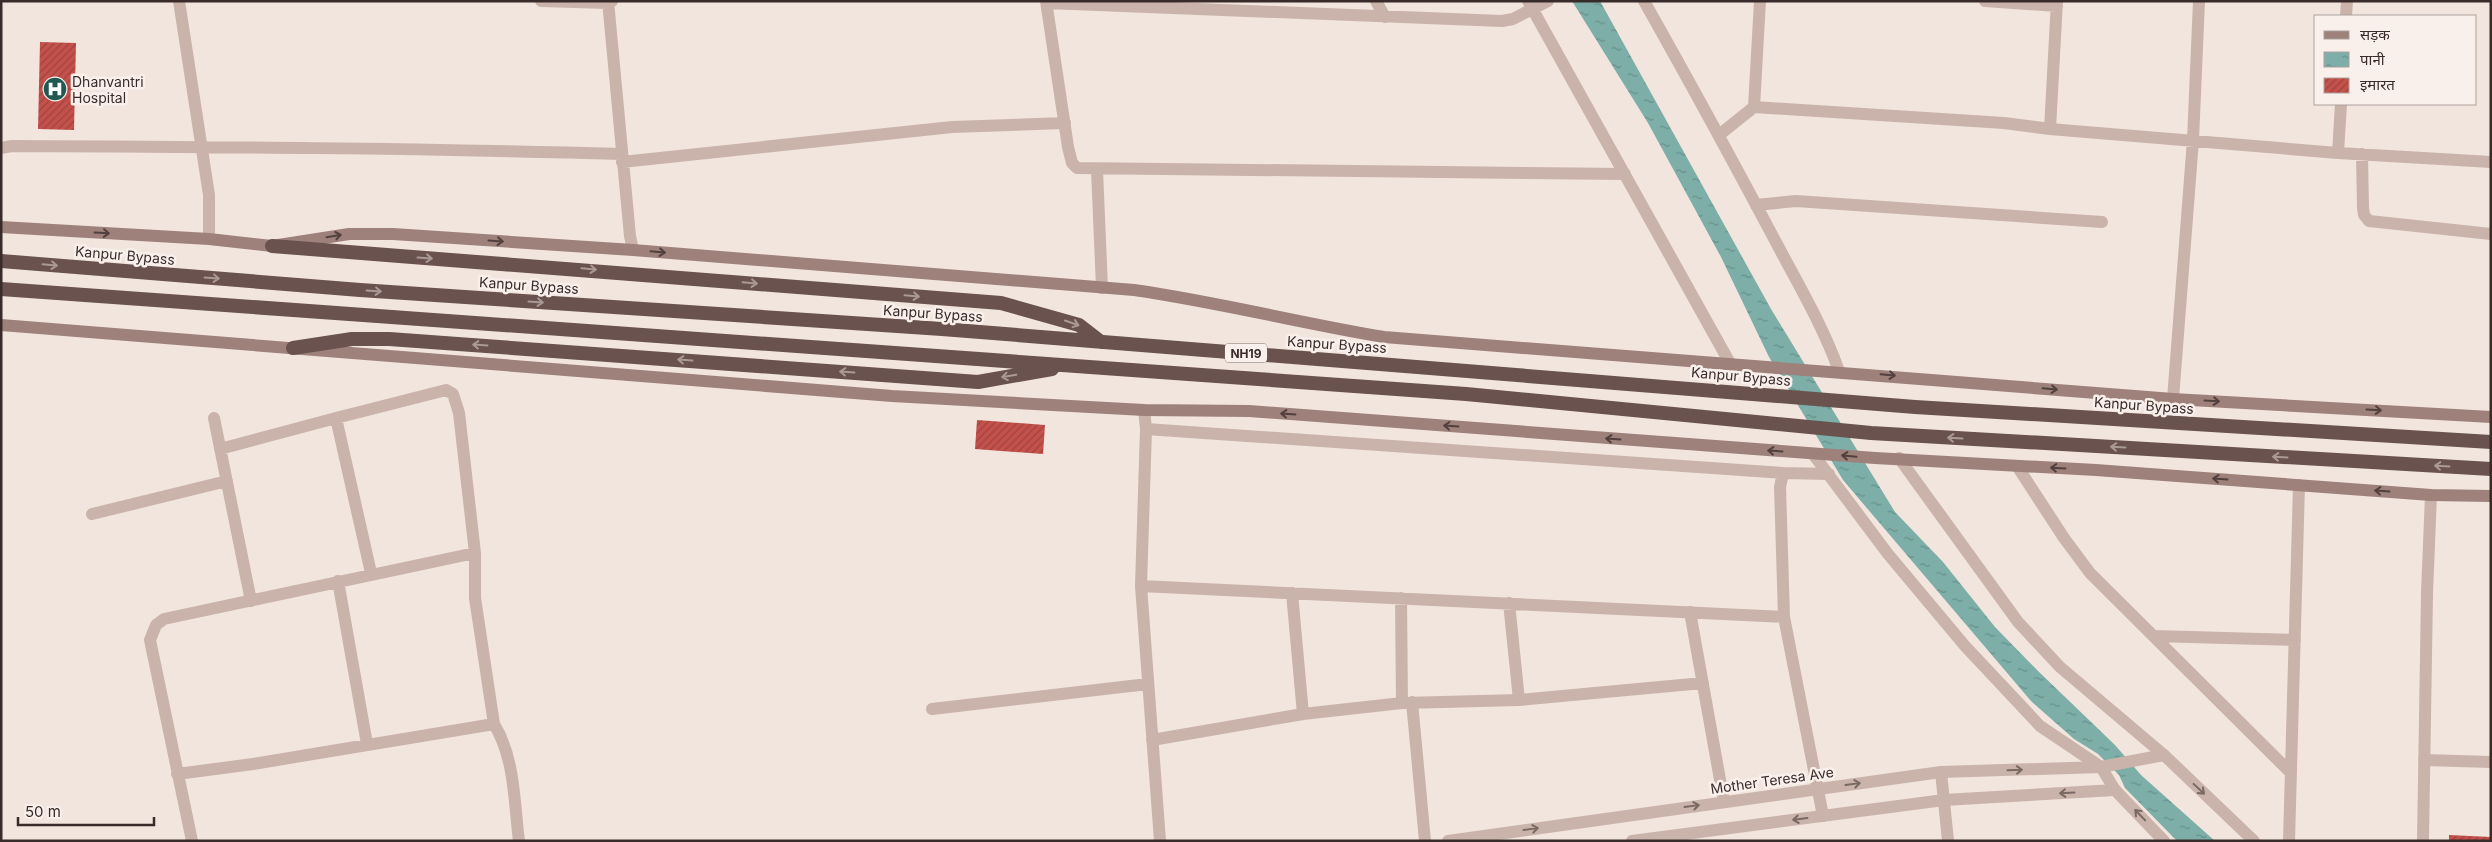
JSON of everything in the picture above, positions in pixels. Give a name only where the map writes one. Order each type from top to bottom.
[{"type":"highway","points":[[272,246],[522,264],[1001,303],[1079,325],[1101,342]]},
{"type":"highway","name":"Kanpur Bypass","points":[[1,261],[360,290],[942,329],[1915,407],[2491,442]]},
{"type":"highway","name":"NH19","points":[[1,289],[1466,394],[1871,433],[2491,469]]},
{"type":"highway","points":[[293,348],[352,340],[389,339],[978,382],[1074,365]]},
{"type":"main road","points":[[1,227],[209,240],[272,246],[348,234],[393,234],[634,250],[1102,288],[1190,298],[1308,325],[1384,337],[1731,365],[1839,371],[2173,399],[2491,417]]},
{"type":"main road","points":[[1,325],[892,396],[1144,410],[1249,411],[1875,458],[1899,458],[2431,495],[2491,496]]},
{"type":"street","points":[[179,1],[209,196],[209,240]]},
{"type":"street","points":[[541,1],[609,2],[622,158],[630,236],[634,250]]},
{"type":"street","points":[[1376,1],[1385,17]]},
{"type":"street","points":[[1548,1],[1530,6],[1513,19],[1502,21],[1046,2],[1064,123],[1072,163],[1077,168],[1097,170],[1625,174]]},
{"type":"street","points":[[1644,1],[1756,205],[1833,353],[1839,371]]},
{"type":"street","points":[[1754,107],[1760,1]]},
{"type":"street","points":[[1985,1],[2057,4],[2050,129]]},
{"type":"street","points":[[2173,399],[2193,140],[2199,1]]},
{"type":"street","points":[[2346,15],[2347,1]]},
{"type":"street","points":[[1530,6],[1731,365]]},
{"type":"street","points":[[2338,152],[2341,105]]},
{"type":"street","points":[[1718,135],[1754,107],[2004,123],[2050,129],[2362,154],[2491,162]]},
{"type":"street","points":[[1,148],[12,146],[496,150],[622,158],[952,127],[1064,123]]},
{"type":"street","points":[[2362,154],[2362,208],[2364,215],[2370,221],[2491,234]]},
{"type":"street","points":[[1097,170],[1102,288]]},
{"type":"street","points":[[1756,205],[1796,201],[2102,222]]},
{"type":"street","points":[[220,449],[446,390],[453,394],[459,413],[475,552],[475,598],[494,724],[502,738],[508,758],[519,841]]},
{"type":"street","points":[[1144,410],[1146,428],[1141,586],[1160,841]]},
{"type":"street","points":[[214,418],[251,601]]},
{"type":"street","points":[[336,418],[371,573]]},
{"type":"street","points":[[1146,428],[1783,473],[1829,474]]},
{"type":"street","points":[[1818,454],[1829,474],[1888,554],[1999,682],[2040,726],[2104,765],[2115,790],[2164,841]]},
{"type":"street","points":[[1899,458],[2018,622],[2060,667],[2164,755],[2254,841]]},
{"type":"street","points":[[2017,466],[2064,538],[2090,573],[2291,773]]},
{"type":"street","points":[[1783,473],[1780,487],[1784,617],[1822,816]]},
{"type":"street","points":[[92,514],[227,481]]},
{"type":"street","points":[[2289,841],[2299,485]]},
{"type":"street","points":[[2423,841],[2431,495]]},
{"type":"street","points":[[192,841],[150,640],[156,625],[164,620],[371,573],[475,552]]},
{"type":"street","points":[[338,581],[367,744]]},
{"type":"street","points":[[1141,586],[1784,617]]},
{"type":"street","points":[[1292,593],[1302,714]]},
{"type":"street","points":[[1401,598],[1407,702],[1425,841]]},
{"type":"street","points":[[1509,603],[1519,700]]},
{"type":"street","points":[[1690,612],[1724,802]]},
{"type":"street","points":[[2154,636],[2295,640]]},
{"type":"street","points":[[1152,740],[1302,714],[1407,702],[1519,700],[1703,683]]},
{"type":"street","points":[[932,710],[1148,684]]},
{"type":"street","points":[[177,774],[253,764],[494,724]]},
{"type":"street","name":"Mother Teresa Ave","points":[[1448,841],[1941,772],[2104,765],[2164,755]]},
{"type":"street","points":[[2424,760],[2491,762]]},
{"type":"street","points":[[1941,772],[1948,841]]},
{"type":"street","points":[[1632,841],[1944,800],[2115,790]]},
{"type":"water","points":[[1572,1],[1600,1],[1771,309],[1895,512],[1943,562],[1995,627],[2115,745],[2141,775],[2215,841],[2177,841],[2125,788],[2119,775],[2098,754],[2074,739],[2031,701],[1843,480],[1769,357],[1721,257],[1648,123]]},
{"type":"building","points":[[40,42],[76,43],[74,130],[38,129]]},
{"type":"building","points":[[977,420],[1045,425],[1043,454],[975,449]]},
{"type":"building","points":[[2449,835],[2491,837],[2491,841],[2449,841]]},
{"type":"place","name":"Dhanvantri Hospital","points":[[55,89]]}]
